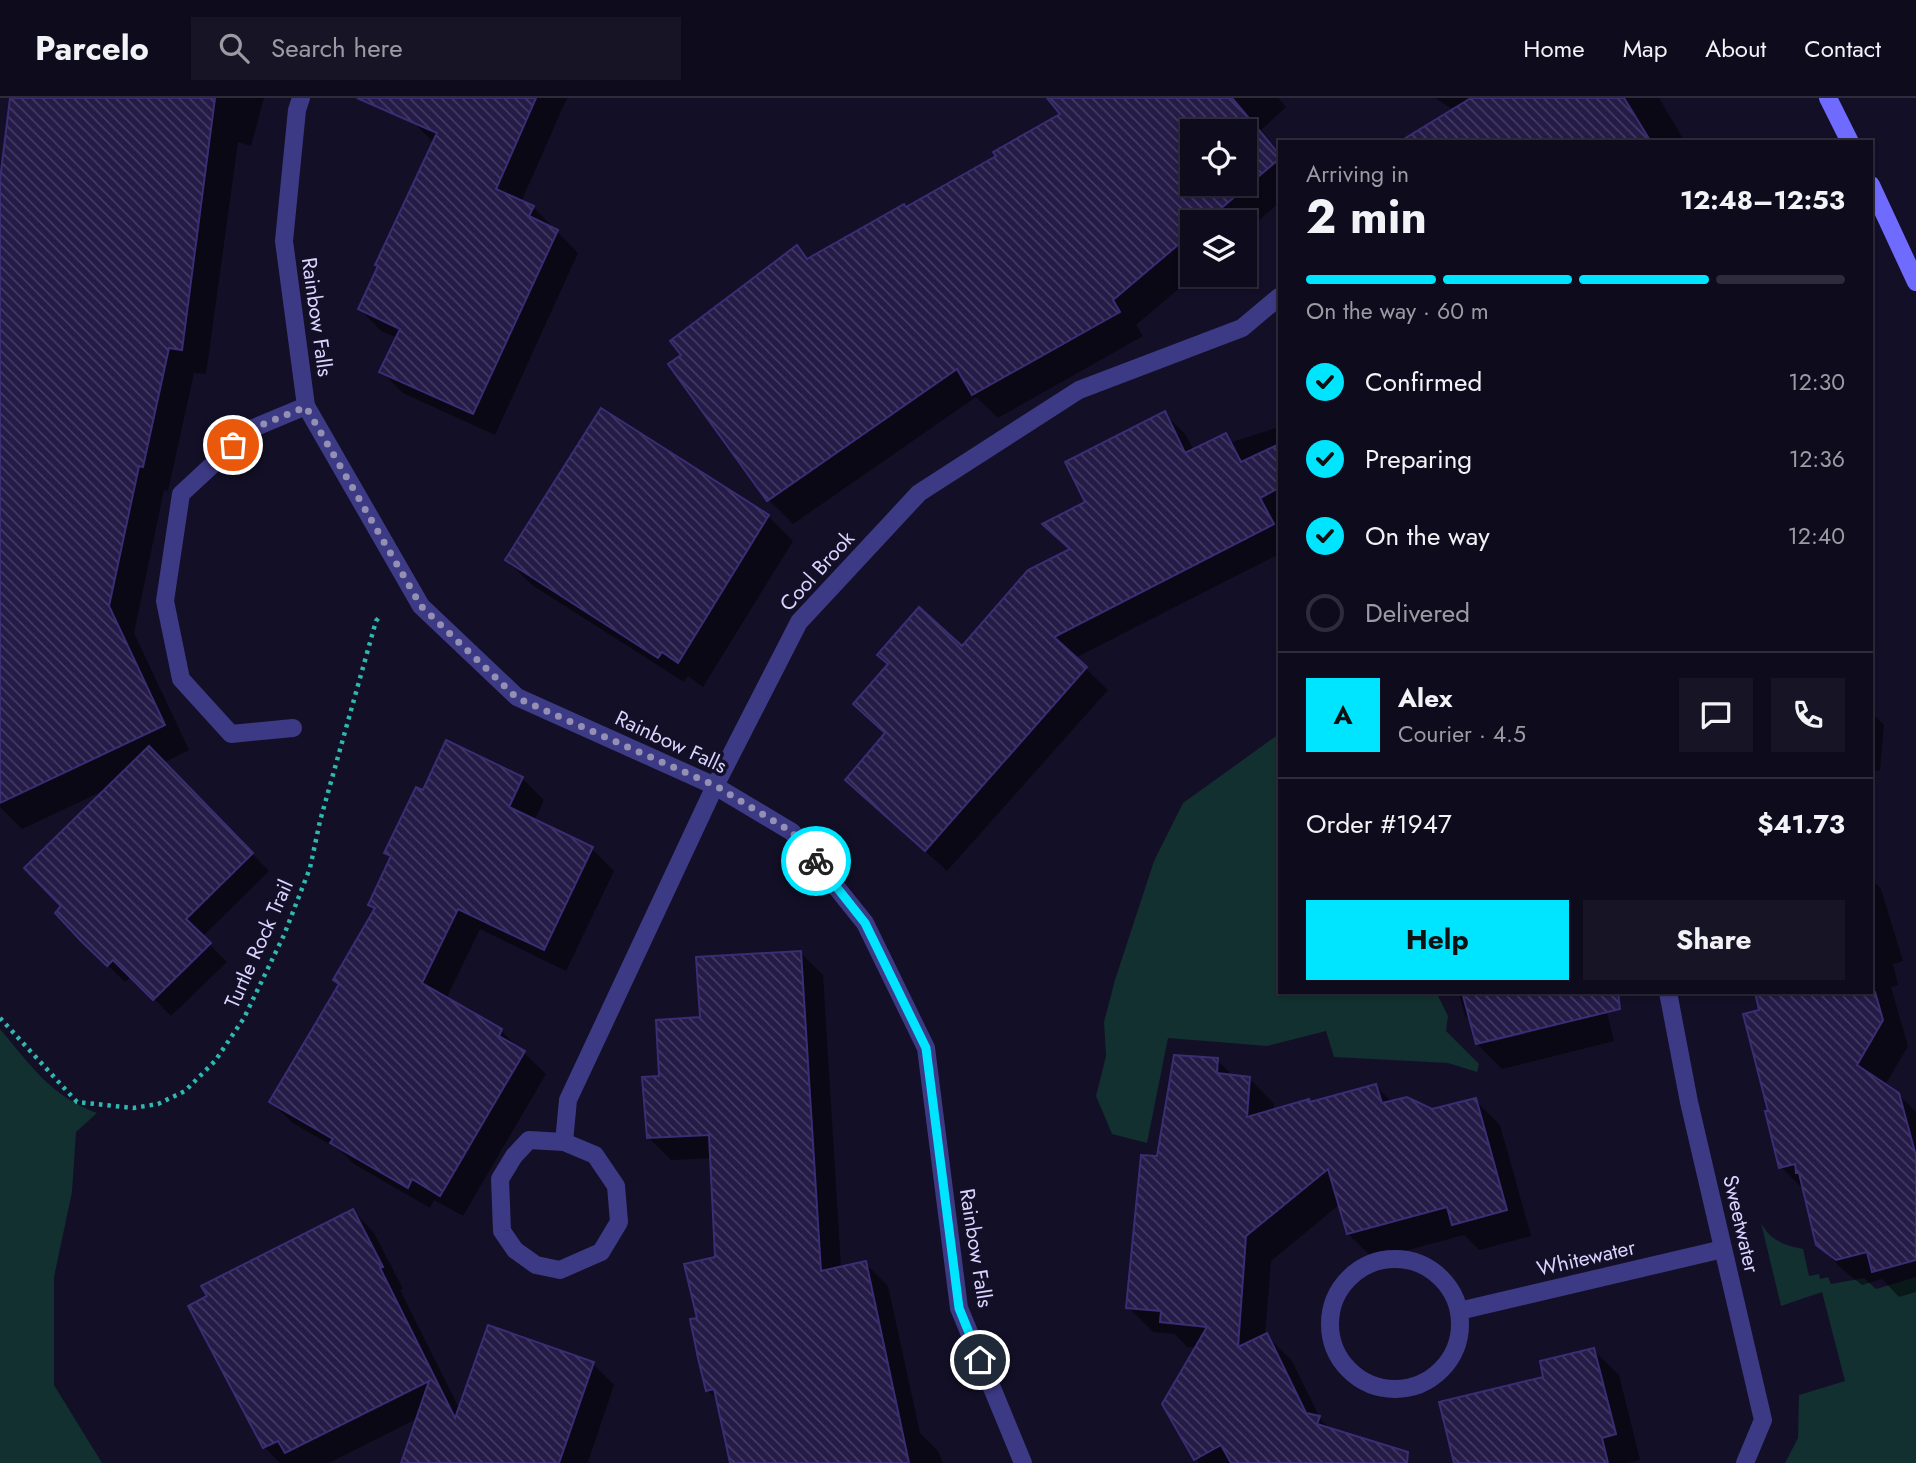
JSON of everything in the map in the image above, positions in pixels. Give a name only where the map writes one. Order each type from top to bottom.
[{"type":"street","name":"Rainbow Falls","points":[[301,98],[297,110],[284,241],[306,407],[421,606],[517,698],[716,786],[792,832],[865,923],[926,1048],[959,1308],[1023,1463]]},
{"type":"street","points":[[1828,98],[1849,140]]},
{"type":"street","points":[[1873,189],[1916,282]]},
{"type":"street","name":"Cool Brook","points":[[564,1142],[568,1100],[716,786],[799,622],[919,493],[1079,390],[1242,328],[1278,298]]},
{"type":"street","points":[[293,728],[231,734],[181,679],[165,601],[181,494],[251,429],[306,407]]},
{"type":"street","name":"Sweetwater","points":[[1668,994],[1689,1102],[1763,1420],[1745,1463]]},
{"type":"street","points":[[529,1140],[564,1142],[595,1155],[616,1186],[619,1222],[601,1252],[560,1270],[536,1265],[515,1250],[502,1231],[500,1179],[514,1156],[529,1140]]},
{"type":"street","name":"Whitewater","points":[[1459,1311],[1723,1249]]},
{"type":"street","points":[[1381,1260],[1407,1260],[1430,1269],[1449,1287],[1459,1311],[1460,1336],[1450,1360],[1432,1378],[1409,1388],[1383,1388],[1359,1379],[1341,1362],[1331,1337],[1330,1312],[1339,1289],[1357,1270],[1381,1260]]},
{"type":"path","name":"Turtle Rock Trail","points":[[0,1018],[77,1102],[133,1108],[158,1104],[185,1091],[215,1061],[244,1018],[284,935],[310,868],[320,821],[376,621],[410,586]]},
{"type":"green space","points":[[1278,735],[1278,994],[1437,994],[1448,1016],[1446,1031],[1479,1064],[1477,1072],[1448,1063],[1334,1057],[1326,1031],[1267,1046],[1168,1038],[1147,1143],[1112,1134],[1096,1096],[1106,1056],[1104,1022],[1154,861],[1183,803]]},
{"type":"green space","points":[[0,1029],[54,1089],[97,1113],[76,1132],[72,1192],[54,1277],[54,1385],[102,1463],[0,1463]]},
{"type":"green space","points":[[1761,1223],[1769,1234],[1779,1241],[1803,1249],[1809,1276],[1819,1274],[1820,1279],[1828,1277],[1831,1284],[1864,1278],[1876,1289],[1916,1277],[1916,1463],[1785,1463],[1798,1438],[1799,1395],[1845,1381],[1822,1292],[1781,1306]]},
{"type":"building","points":[[10,98],[215,98],[182,350],[169,348],[143,467],[139,466],[109,606],[165,725],[0,803],[0,180]]},
{"type":"building","points":[[357,98],[536,98],[496,189],[534,206],[529,216],[558,230],[473,414],[379,372],[400,329],[358,309],[378,266],[375,265],[437,133]]},
{"type":"building","points":[[1047,98],[1232,98],[1250,119],[1180,119],[1180,196],[1236,196],[1219,210],[1180,210],[1180,243],[1113,300],[1120,312],[972,395],[957,369],[767,501],[668,364],[681,355],[670,341],[797,245],[807,259],[996,156],[993,152],[1060,114]]},
{"type":"building","points":[[1471,98],[1624,98],[1650,140],[1402,140]]},
{"type":"building","points":[[1257,128],[1278,153],[1278,160],[1257,178]]},
{"type":"building","points":[[601,408],[769,515],[678,663],[662,652],[658,658],[505,560]]},
{"type":"building","points":[[1165,411],[1185,453],[1226,433],[1241,462],[1278,444],[1278,489],[1260,498],[1274,524],[1054,637],[1087,667],[925,851],[845,780],[885,733],[853,704],[888,664],[877,655],[919,607],[962,646],[1028,570],[1070,549],[1042,524],[1085,502],[1065,462]]},
{"type":"building","points":[[446,740],[523,777],[509,807],[593,847],[544,950],[458,909],[422,983],[502,1029],[499,1036],[525,1051],[440,1196],[412,1179],[408,1188],[330,1143],[333,1139],[269,1102],[339,984],[333,980],[375,908],[368,905],[391,856],[384,853],[416,787],[423,790]]},
{"type":"building","points":[[149,746],[253,853],[186,919],[211,943],[153,1000],[113,960],[107,966],[80,940],[55,913],[61,906],[24,868]]},
{"type":"building","points":[[801,951],[821,1271],[866,1261],[909,1463],[730,1463],[714,1389],[706,1391],[698,1358],[690,1319],[697,1318],[684,1264],[715,1257],[709,1135],[647,1138],[642,1077],[659,1076],[656,1020],[700,1017],[696,957]]},
{"type":"building","points":[[1875,992],[1883,1020],[1857,1065],[1899,1093],[1916,1156],[1916,1260],[1872,1272],[1867,1252],[1836,1260],[1816,1245],[1799,1173],[1796,1173],[1795,1164],[1779,1168],[1765,1111],[1768,1111],[1743,1014],[1759,1010],[1755,994]]},
{"type":"building","points":[[1463,994],[1618,994],[1620,1009],[1476,1044]]},
{"type":"building","points":[[1174,1055],[1218,1058],[1217,1073],[1250,1077],[1247,1117],[1376,1084],[1382,1103],[1407,1097],[1432,1109],[1476,1098],[1507,1210],[1452,1225],[1447,1207],[1347,1234],[1328,1169],[1246,1236],[1238,1347],[1267,1333],[1306,1413],[1320,1416],[1317,1424],[1408,1452],[1407,1463],[1231,1463],[1221,1445],[1194,1460],[1162,1404],[1207,1327],[1160,1322],[1161,1311],[1126,1308],[1141,1155],[1157,1156]]},
{"type":"building","points":[[353,1209],[455,1418],[488,1325],[594,1362],[559,1463],[401,1463],[429,1381],[285,1453],[278,1441],[263,1448],[188,1306],[207,1296],[201,1286]]},
{"type":"building","points":[[1594,1348],[1616,1434],[1602,1438],[1608,1463],[1454,1463],[1439,1402],[1543,1377],[1540,1361]]},
{"type":"way so far","points":[[233,445],[251,429],[306,407],[421,606],[517,698],[716,786],[792,832],[816,861]]},
{"type":"route","points":[[816,861],[865,923],[926,1048],[959,1308],[980,1360]]}]
